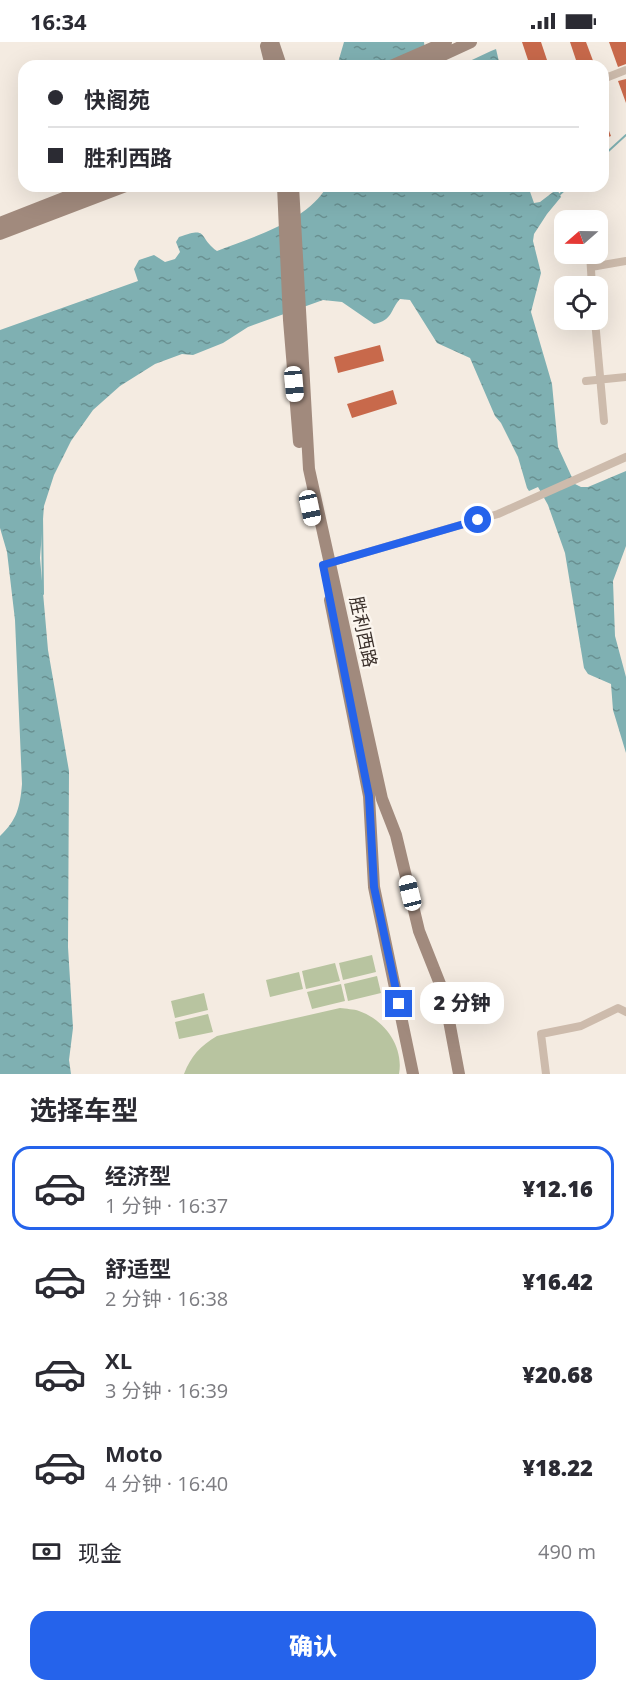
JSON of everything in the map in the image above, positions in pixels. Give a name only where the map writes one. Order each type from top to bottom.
[{"type":"main road","points":[[265,42],[270,60]]},
{"type":"main road","points":[[273,42],[279,60]]},
{"type":"main road","points":[[409,60],[471,42]]},
{"type":"main road","points":[[428,60],[448,47]]},
{"type":"main road","points":[[0,223],[79,192]]},
{"type":"main road","points":[[0,234],[110,192]]},
{"type":"main road","name":"胜利西路","points":[[284,192],[289,210],[295,318],[309,469],[369,796],[374,887],[413,1074]]},
{"type":"main road","name":"胜利西路","points":[[289,210],[292,192]]},
{"type":"main road","name":"胜利西路","points":[[326,564],[382,799],[396,835],[419,931],[444,994],[459,1074]]},
{"type":"street","points":[[609,77],[626,70]]},
{"type":"street","points":[[591,267],[626,261]]},
{"type":"street","points":[[591,264],[591,276]]},
{"type":"street","points":[[596,330],[604,421]]},
{"type":"street","points":[[586,381],[626,377]]},
{"type":"street","points":[[326,564],[498,514],[626,457]]},
{"type":"street","points":[[546,1074],[542,1034],[581,1026],[623,1009]]},
{"type":"green space","points":[[372,955],[376,972],[343,980],[339,963]]},
{"type":"green space","points":[[335,963],[340,981],[306,989],[302,971]]},
{"type":"green space","points":[[299,972],[303,989],[270,997],[266,980]]},
{"type":"green space","points":[[377,976],[381,993],[348,1001],[344,984]]},
{"type":"green space","points":[[341,984],[345,1001],[312,1009],[307,992]]},
{"type":"green space","points":[[204,993],[208,1010],[175,1018],[171,1001]]},
{"type":"green space","points":[[340,1008],[352,1009],[368,1015],[384,1028],[391,1036],[399,1054],[399,1074],[184,1074],[197,1052],[217,1036]]},
{"type":"green space","points":[[208,1014],[213,1032],[179,1039],[175,1022]]},
{"type":"water","points":[[344,42],[424,42],[426,60],[339,60]]},
{"type":"water","points":[[496,49],[499,60],[472,60]]},
{"type":"water","points":[[322,192],[530,192],[534,203],[540,202],[553,192],[558,192],[561,197],[534,234],[533,241],[541,273],[531,312],[552,384],[558,447],[575,484],[588,487],[626,471],[626,546],[613,581],[615,636],[626,677],[626,753],[613,710],[611,684],[588,674],[584,668],[565,553],[548,505],[538,487],[529,491],[527,488],[518,457],[501,423],[495,416],[470,358],[437,343],[410,300],[400,299],[385,320],[374,324],[342,302],[323,300],[248,327],[223,343],[193,355],[182,354],[155,364],[120,386],[93,410],[71,441],[54,475],[44,506],[40,558],[48,650],[69,771],[68,947],[73,1028],[69,1060],[71,1074],[0,1074],[0,836],[17,813],[22,784],[15,620],[7,552],[0,528],[0,330],[138,281],[134,269],[139,260],[154,255],[165,262],[175,259],[180,252],[176,242],[179,237],[199,233],[217,251],[263,234],[307,209]]},
{"type":"building","points":[[522,42],[541,42],[547,60],[528,60]]},
{"type":"building","points":[[570,42],[586,42],[593,60],[576,60]]},
{"type":"building","points":[[609,42],[626,42],[626,64],[618,67]]},
{"type":"building","points":[[626,79],[626,103],[618,81]]},
{"type":"building","points":[[380,345],[384,361],[338,373],[334,357]]},
{"type":"building","points":[[393,390],[397,404],[352,418],[347,404]]},
{"type":"waterway","points":[[609,151],[626,135]]},
{"type":"waterway","points":[[558,196],[562,192]]},
{"type":"waterway","points":[[42,515],[43,594]]},
{"type":"route","points":[[399,1004],[374,887],[369,796],[323,565],[478,520]]}]
